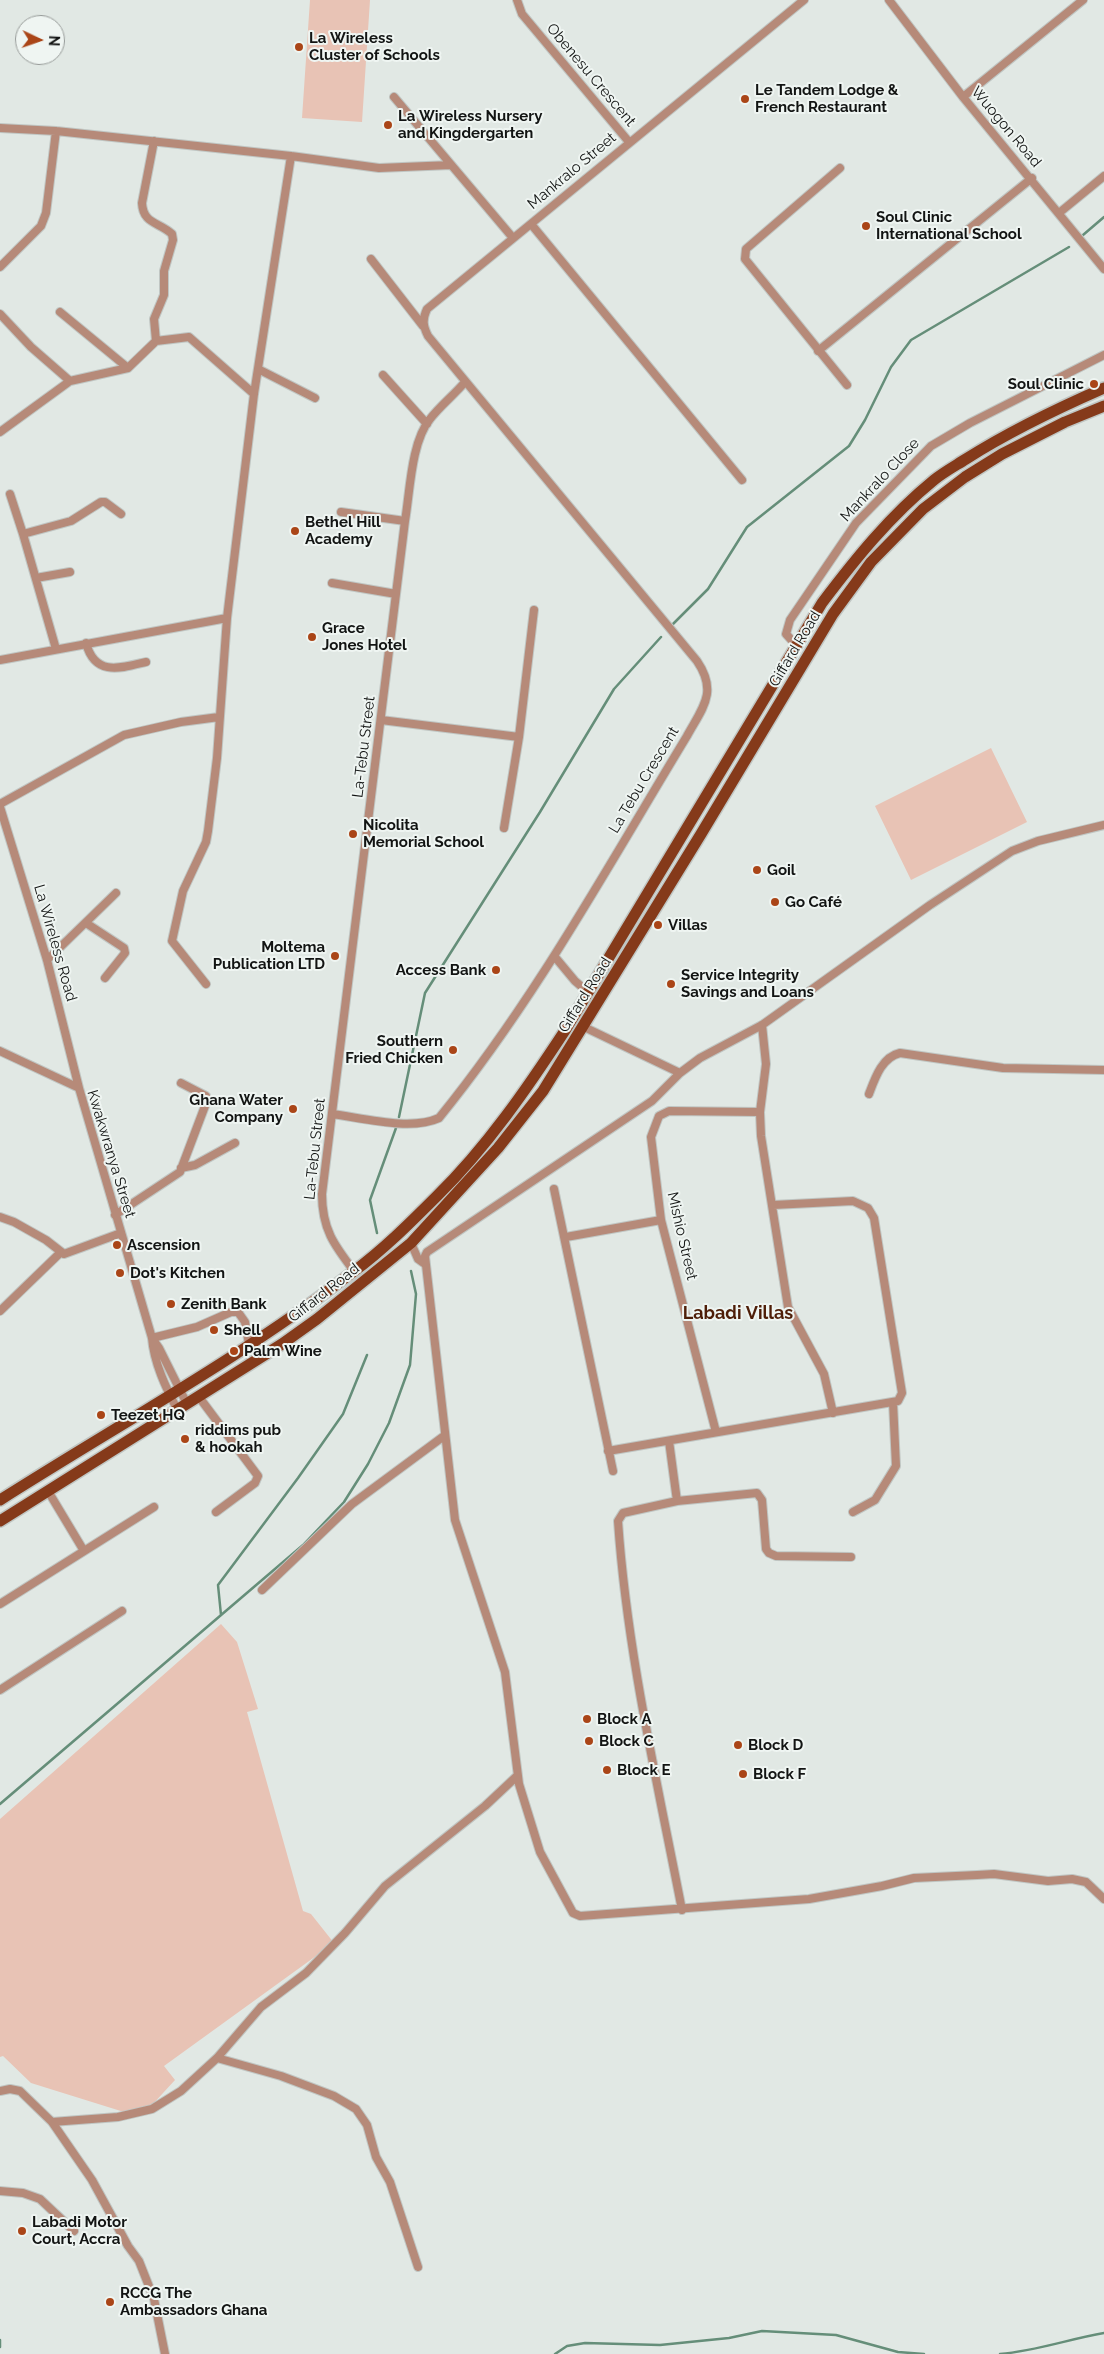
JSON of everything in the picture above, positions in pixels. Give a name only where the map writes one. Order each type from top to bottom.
[{"type":"main road","name":"Giffard Road","points":[[0,1500],[293,1317],[354,1271],[438,1195],[490,1136],[535,1077],[589,993],[822,603],[856,559],[883,527],[935,479],[991,443],[1049,412],[1104,388]]},
{"type":"main road","name":"Giffard Road","points":[[0,1521],[198,1397],[317,1319],[411,1243],[498,1148],[543,1091],[584,1027],[833,614],[871,562],[923,509],[965,477],[1002,454],[1065,422],[1104,406]]},
{"type":"street","name":"Obenesu Crescent","points":[[517,0],[522,14],[629,142]]},
{"type":"street","name":"Mankralo Street","points":[[423,326],[427,309],[804,0]]},
{"type":"street","name":"Wuogon Road","points":[[889,0],[963,98],[1032,178],[1104,269]]},
{"type":"street","points":[[963,98],[1083,0]]},
{"type":"street","points":[[394,97],[513,238]]},
{"type":"street","points":[[0,128],[56,131],[154,141],[379,168],[451,165]]},
{"type":"street","points":[[0,266],[41,226],[46,213],[56,131]]},
{"type":"street","points":[[154,141],[142,210],[151,223],[172,234],[173,240],[164,271],[164,295],[154,319],[156,340]]},
{"type":"street","points":[[206,984],[172,940],[184,891],[206,842],[217,758],[227,618],[254,394],[291,156]]},
{"type":"street","points":[[840,168],[746,249],[744,253],[745,259],[847,385]]},
{"type":"street","points":[[1059,213],[1104,176]]},
{"type":"street","points":[[818,351],[1032,178]]},
{"type":"street","points":[[531,224],[742,480]]},
{"type":"street","points":[[371,259],[465,382]]},
{"type":"street","points":[[60,312],[128,368]]},
{"type":"street","points":[[0,314],[31,347],[70,381]]},
{"type":"street","points":[[0,432],[70,381],[128,368],[156,340],[189,337],[254,394]]},
{"type":"street","name":"Mankralo Close","points":[[796,645],[786,634],[790,620],[856,523],[931,446],[970,422],[1104,355]]},
{"type":"street","points":[[258,369],[315,398]]},
{"type":"street","points":[[383,375],[427,424]]},
{"type":"street","name":"La-Tebu Street","points":[[354,1271],[333,1243],[324,1221],[322,1194],[405,521],[416,452],[427,424],[465,382]]},
{"type":"street","name":"La Tebu Crescent","points":[[332,1114],[412,1124],[428,1124],[440,1118],[512,1023],[555,957],[687,736],[705,702],[709,688],[706,674],[697,661],[465,382]]},
{"type":"street","points":[[10,494],[24,534],[56,649]]},
{"type":"street","points":[[24,534],[71,521],[101,502],[106,502],[121,514]]},
{"type":"street","points":[[341,512],[405,521]]},
{"type":"street","points":[[36,578],[70,572]]},
{"type":"street","points":[[332,583],[396,594]]},
{"type":"street","points":[[504,828],[518,738],[534,610]]},
{"type":"street","points":[[0,660],[227,618]]},
{"type":"street","points":[[86,643],[97,662],[112,669],[146,662]]},
{"type":"street","points":[[0,806],[124,735],[180,722],[220,717]]},
{"type":"street","points":[[381,720],[518,738]]},
{"type":"street","name":"La Wireless Road","points":[[0,806],[47,960],[79,1088]]},
{"type":"street","points":[[1104,825],[1038,841],[1012,851],[930,905],[762,1025],[700,1058],[680,1073],[652,1101],[428,1252],[425,1264],[455,1520],[505,1672],[517,1776],[540,1852],[573,1912],[580,1916],[682,1910],[809,1899],[882,1886],[914,1878],[994,1874],[1048,1881],[1072,1879],[1086,1882],[1104,1899]]},
{"type":"street","points":[[47,960],[116,893]]},
{"type":"street","points":[[86,923],[124,948],[125,953],[105,978]]},
{"type":"street","points":[[555,957],[576,982],[589,993]]},
{"type":"street","points":[[762,1025],[766,1064],[760,1112],[761,1136],[788,1307],[824,1374],[833,1413]]},
{"type":"street","points":[[584,1027],[680,1073]]},
{"type":"street","name":"Kwakwranya Street","points":[[0,1051],[79,1088],[152,1338],[159,1348],[174,1391],[182,1406]]},
{"type":"street","points":[[869,1094],[879,1070],[892,1054],[900,1053],[1002,1068],[1104,1070]]},
{"type":"street","points":[[115,1215],[176,1176],[181,1168],[205,1106],[206,1096],[181,1083]]},
{"type":"street","name":"Mishio Street","points":[[716,1432],[662,1220],[651,1138],[659,1116],[669,1111],[760,1112]]},
{"type":"street","points":[[181,1168],[195,1165],[235,1143]]},
{"type":"street","points":[[554,1189],[566,1237],[613,1471]]},
{"type":"street","points":[[608,1451],[898,1402],[902,1393],[874,1218],[868,1208],[853,1201],[772,1205]]},
{"type":"street","points":[[0,1217],[14,1222],[46,1240],[60,1252],[68,1254],[121,1233]]},
{"type":"street","points":[[566,1237],[662,1220]]},
{"type":"street","points":[[411,1243],[418,1259],[425,1264]]},
{"type":"street","points":[[0,1311],[60,1252]]},
{"type":"street","points":[[152,1338],[197,1328],[230,1312],[238,1312],[245,1322],[249,1344]]},
{"type":"street","points":[[198,1397],[258,1476],[255,1483],[216,1512]]},
{"type":"street","points":[[853,1512],[875,1500],[896,1466],[893,1402]]},
{"type":"street","points":[[262,1590],[352,1504],[444,1436]]},
{"type":"street","points":[[670,1441],[677,1500]]},
{"type":"street","points":[[48,1491],[84,1550]]},
{"type":"street","points":[[682,1910],[648,1740],[622,1578],[618,1521],[623,1513],[677,1500],[757,1493],[762,1500],[766,1549],[769,1554],[776,1556],[851,1556]]},
{"type":"street","points":[[0,1604],[154,1507]]},
{"type":"street","points":[[0,1690],[122,1611]]},
{"type":"street","points":[[52,2122],[118,2116],[152,2109],[181,2092],[217,2058],[261,2007],[306,1973],[345,1934],[385,1886],[485,1806],[517,1776]]},
{"type":"street","points":[[217,2058],[281,2076],[325,2092],[356,2109],[367,2125],[376,2157],[390,2182],[418,2267]]},
{"type":"street","points":[[0,2091],[10,2089],[20,2091],[52,2122],[92,2180],[128,2246],[139,2261],[154,2299],[165,2354]]},
{"type":"street","points":[[0,2191],[23,2193],[40,2200],[74,2231]]},
{"type":"shaded area","points":[[310,0],[370,0],[362,122],[302,118]]},
{"type":"shaded area","points":[[991,748],[1027,822],[911,880],[875,806]]},
{"type":"shaded area","points":[[221,1624],[237,1642],[258,1709],[247,1712],[303,1911],[311,1914],[334,1943],[164,2066],[175,2080],[152,2105],[124,2112],[31,2083],[3,2056],[0,2057],[0,1819]]},
{"type":"waterway","points":[[1083,235],[1104,217]]},
{"type":"waterway","points":[[673,624],[708,589],[747,527],[849,446],[865,420],[891,367],[911,340],[1069,247]]},
{"type":"waterway","points":[[399,1117],[425,993],[540,812],[614,689],[661,637]]},
{"type":"waterway","points":[[377,1233],[370,1200],[396,1128]]},
{"type":"waterway","points":[[0,1804],[303,1545],[344,1502],[368,1464],[389,1423],[410,1365],[416,1294],[411,1271]]},
{"type":"waterway","points":[[221,1615],[218,1585],[343,1414],[367,1355]]},
{"type":"waterway","points":[[555,2354],[567,2346],[585,2343],[660,2345],[729,2338],[762,2331],[836,2335],[898,2352],[924,2354]]},
{"type":"waterway","points":[[1000,2354],[1104,2333]]},
{"type":"waterway","points":[[0,2340],[0,2347]]},
{"type":"place","name":"La Wireless Cluster of Schools","points":[[299,47]]},
{"type":"place","name":"Le Tandem Lodge & French Restaurant","points":[[745,99]]},
{"type":"place","name":"La Wireless Nursery and Kingdergarten","points":[[388,125]]},
{"type":"place","name":"Soul Clinic International School","points":[[866,226]]},
{"type":"place","name":"Soul Clinic","points":[[1094,384]]},
{"type":"place","name":"Bethel Hill Academy","points":[[295,531]]},
{"type":"place","name":"Grace Jones Hotel","points":[[312,637]]},
{"type":"place","name":"Nicolita Memorial School","points":[[353,834]]},
{"type":"place","name":"Goil","points":[[757,870]]},
{"type":"place","name":"Go Café","points":[[775,902]]},
{"type":"place","name":"Villas","points":[[658,925]]},
{"type":"place","name":"Moltema Publication LTD","points":[[335,956]]},
{"type":"place","name":"Access Bank","points":[[496,970]]},
{"type":"place","name":"Service Integrity Savings and Loans","points":[[671,984]]},
{"type":"place","name":"Southern Fried Chicken","points":[[453,1050]]},
{"type":"place","name":"Ghana Water Company","points":[[293,1109]]},
{"type":"place","name":"Ascension","points":[[117,1245]]},
{"type":"place","name":"Dot's Kitchen","points":[[120,1273]]},
{"type":"place","name":"Zenith Bank","points":[[171,1304]]},
{"type":"place","name":"Shell","points":[[214,1330]]},
{"type":"place","name":"Palm Wine","points":[[234,1351]]},
{"type":"place","name":"Teezet HQ","points":[[101,1415]]},
{"type":"place","name":"riddims pub & hookah","points":[[185,1439]]},
{"type":"place","name":"Block A","points":[[587,1719]]},
{"type":"place","name":"Block C","points":[[589,1741]]},
{"type":"place","name":"Block D","points":[[738,1745]]},
{"type":"place","name":"Block E","points":[[607,1770]]},
{"type":"place","name":"Block F","points":[[743,1774]]},
{"type":"place","name":"Labadi Motor Court, Accra","points":[[22,2231]]},
{"type":"place","name":"RCCG The Ambassadors Ghana","points":[[110,2302]]},
{"type":"district","name":"Labadi Villas","points":[[738,1314]]}]
